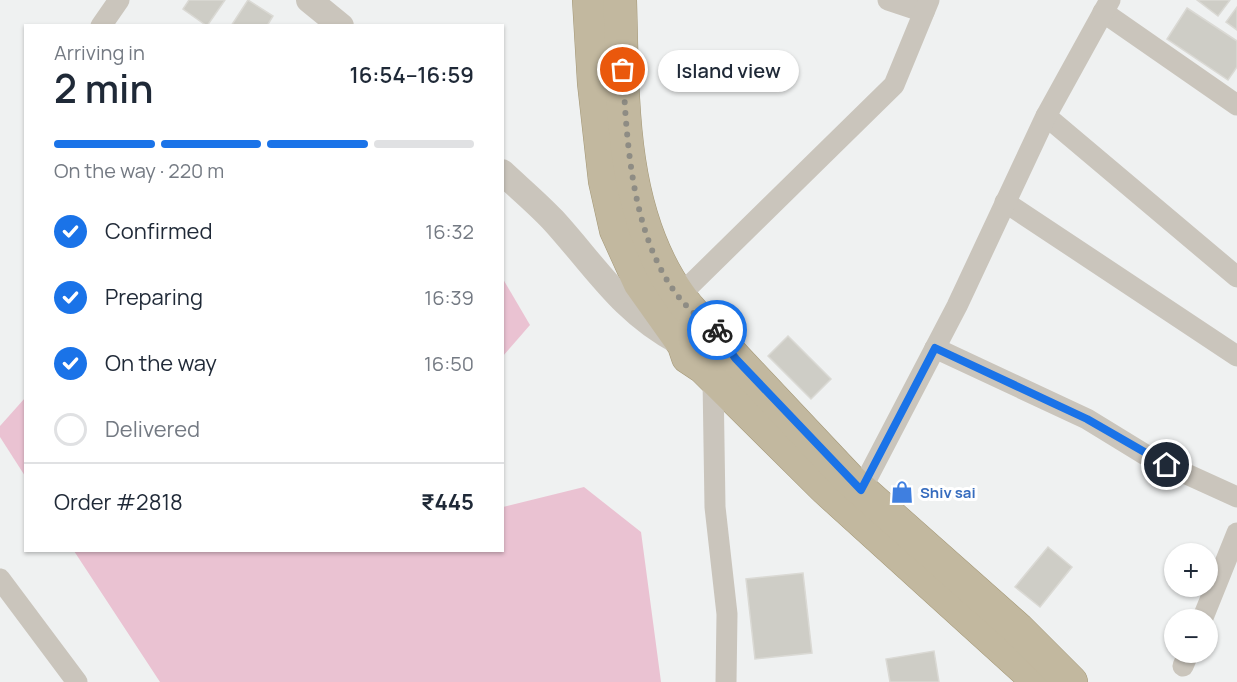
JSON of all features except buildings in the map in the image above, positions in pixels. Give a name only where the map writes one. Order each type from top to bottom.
[{"type":"highway","points":[[589,0],[594,83],[605,181],[616,230],[640,283],[707,353],[826,489],[1039,682]]},
{"type":"highway","points":[[620,0],[625,115],[636,200],[644,230],[707,353],[1018,629],[1071,682]]},
{"type":"street","points":[[102,24],[119,0]]},
{"type":"street","points":[[309,0],[339,24]]},
{"type":"street","points":[[679,296],[894,85],[927,6],[888,0]]},
{"type":"street","points":[[861,490],[935,348],[1046,116],[1107,6],[1237,105]]},
{"type":"street","points":[[1046,116],[1237,277]]},
{"type":"street","points":[[504,174],[553,220],[611,292],[653,329],[707,353],[716,507],[727,614],[726,682]]},
{"type":"street","points":[[1005,202],[1237,356]]},
{"type":"street","points":[[935,348],[1087,419],[1149,457],[1237,497]]},
{"type":"street","points":[[1206,609],[1237,533]]},
{"type":"street","points":[[0,579],[77,682]]},
{"type":"shaded area","points":[[504,281],[530,325],[504,355]]},
{"type":"shaded area","points":[[24,399],[24,474],[0,437],[0,426]]},
{"type":"shaded area","points":[[584,487],[641,532],[661,682],[160,682],[75,552],[504,552],[504,507]]},
{"type":"way so far","points":[[623,70],[628,159],[644,230],[679,296],[707,326],[717,330]]},
{"type":"place","name":"Island view","points":[[623,70]]},
{"type":"place","name":"Shiv sai","points":[[902,492]]},
{"type":"route","points":[[717,330],[723,336],[726,348],[861,490],[935,348],[1087,419],[1149,457],[1167,465]]}]
